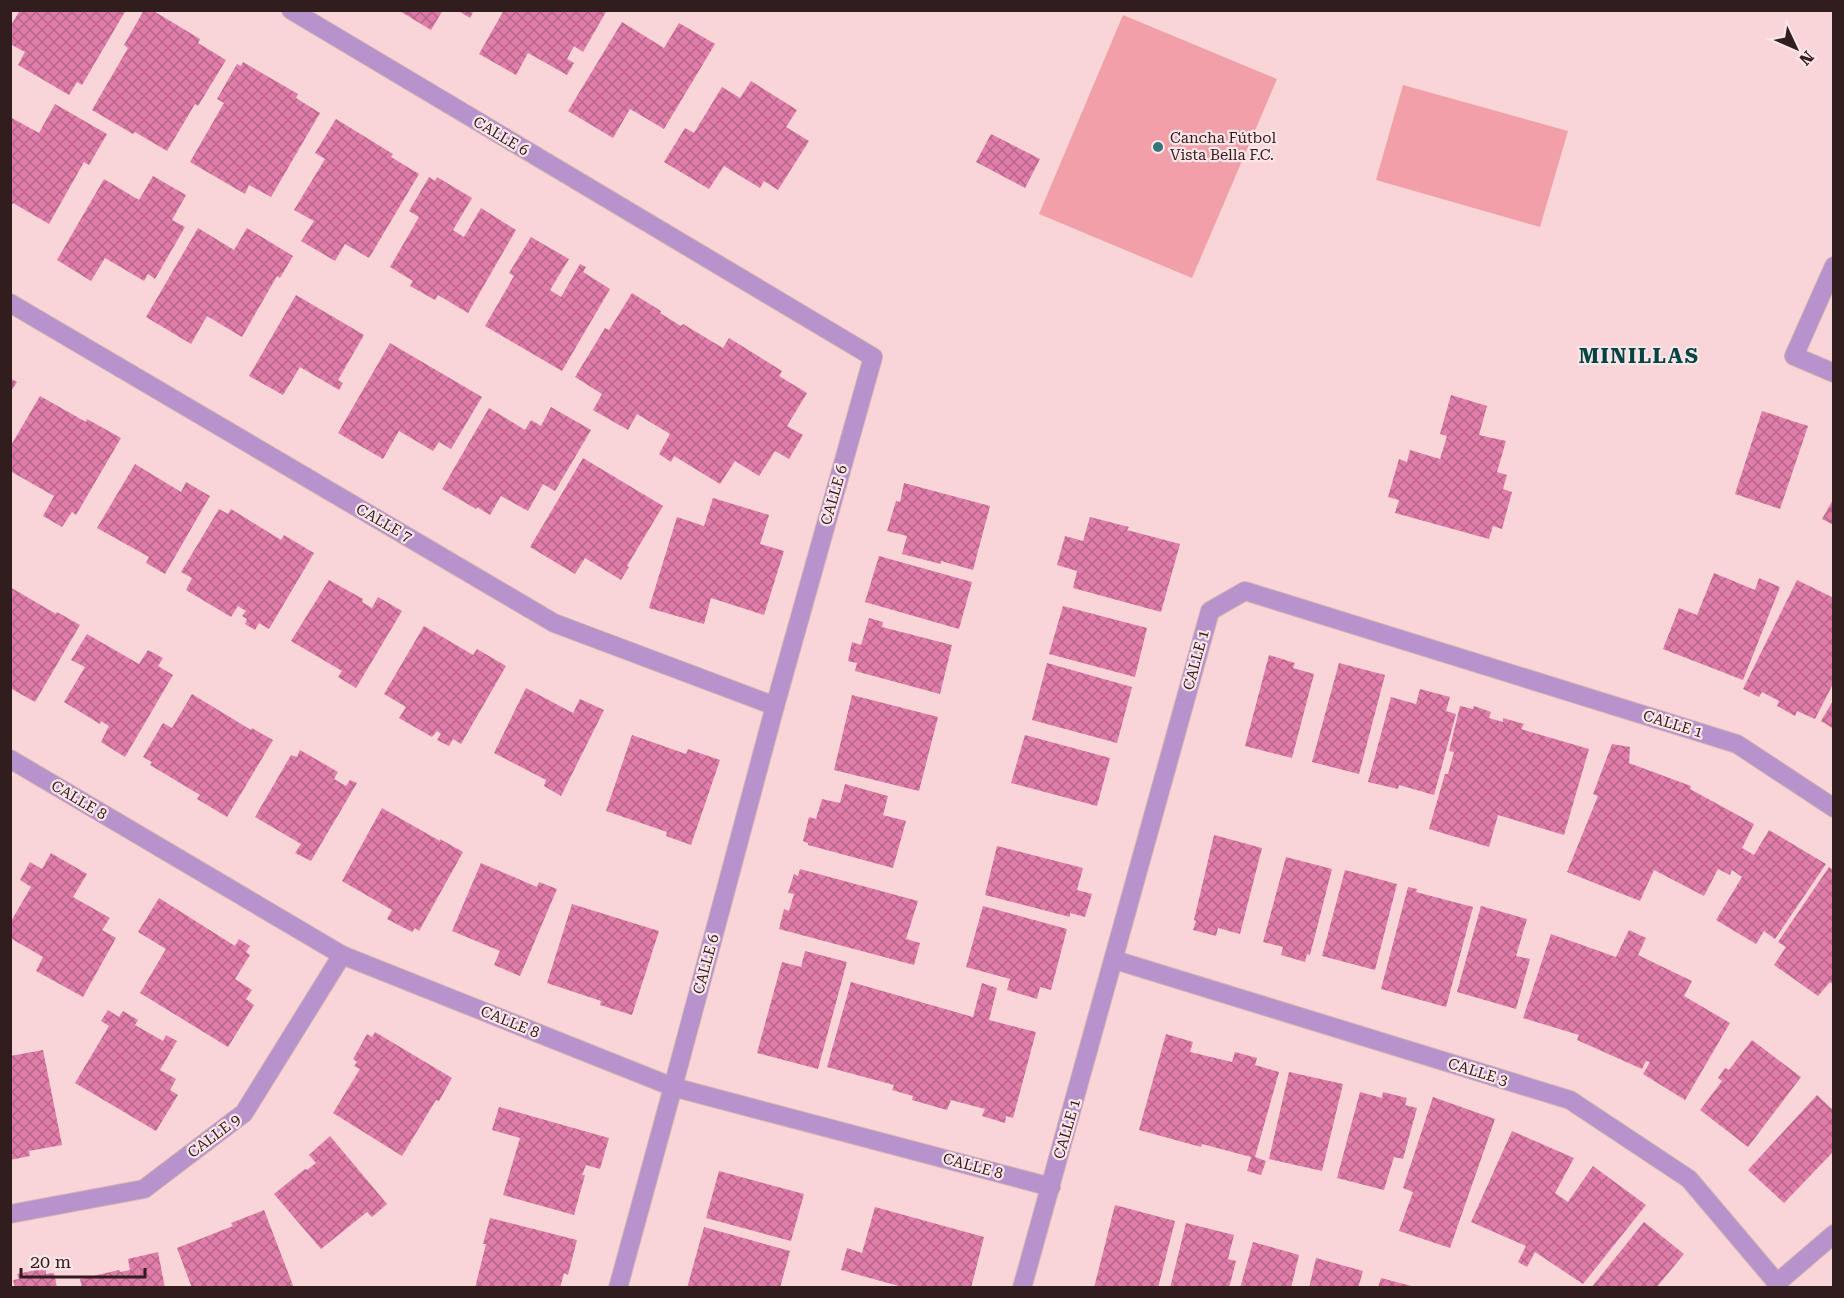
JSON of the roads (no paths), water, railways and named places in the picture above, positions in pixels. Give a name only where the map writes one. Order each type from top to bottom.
[{"type":"street","name":"CALLE 6","points":[[291,10],[873,357],[775,706],[618,1287]]},
{"type":"street","points":[[1833,266],[1794,356],[1833,374]]},
{"type":"street","name":"CALLE 7","points":[[10,303],[554,623],[775,706]]},
{"type":"street","name":"CALLE 1","points":[[1022,1287],[1115,960],[1210,611],[1245,591],[1737,744],[1833,808]]},
{"type":"street","name":"CALLE 8","points":[[10,759],[342,955],[673,1087],[1051,1186]]},
{"type":"street","name":"CALLE 9","points":[[10,1214],[144,1189],[244,1113],[342,955]]},
{"type":"street","name":"CALLE 3","points":[[1115,960],[1570,1100],[1689,1179],[1778,1285]]},
{"type":"street","points":[[1778,1285],[1833,1234]]},
{"type":"place","name":"Cancha Fútbol Vista Bella F.C.","points":[[1158,147]]},
{"type":"district","name":"MINILLAS","points":[[1639,356]]}]
